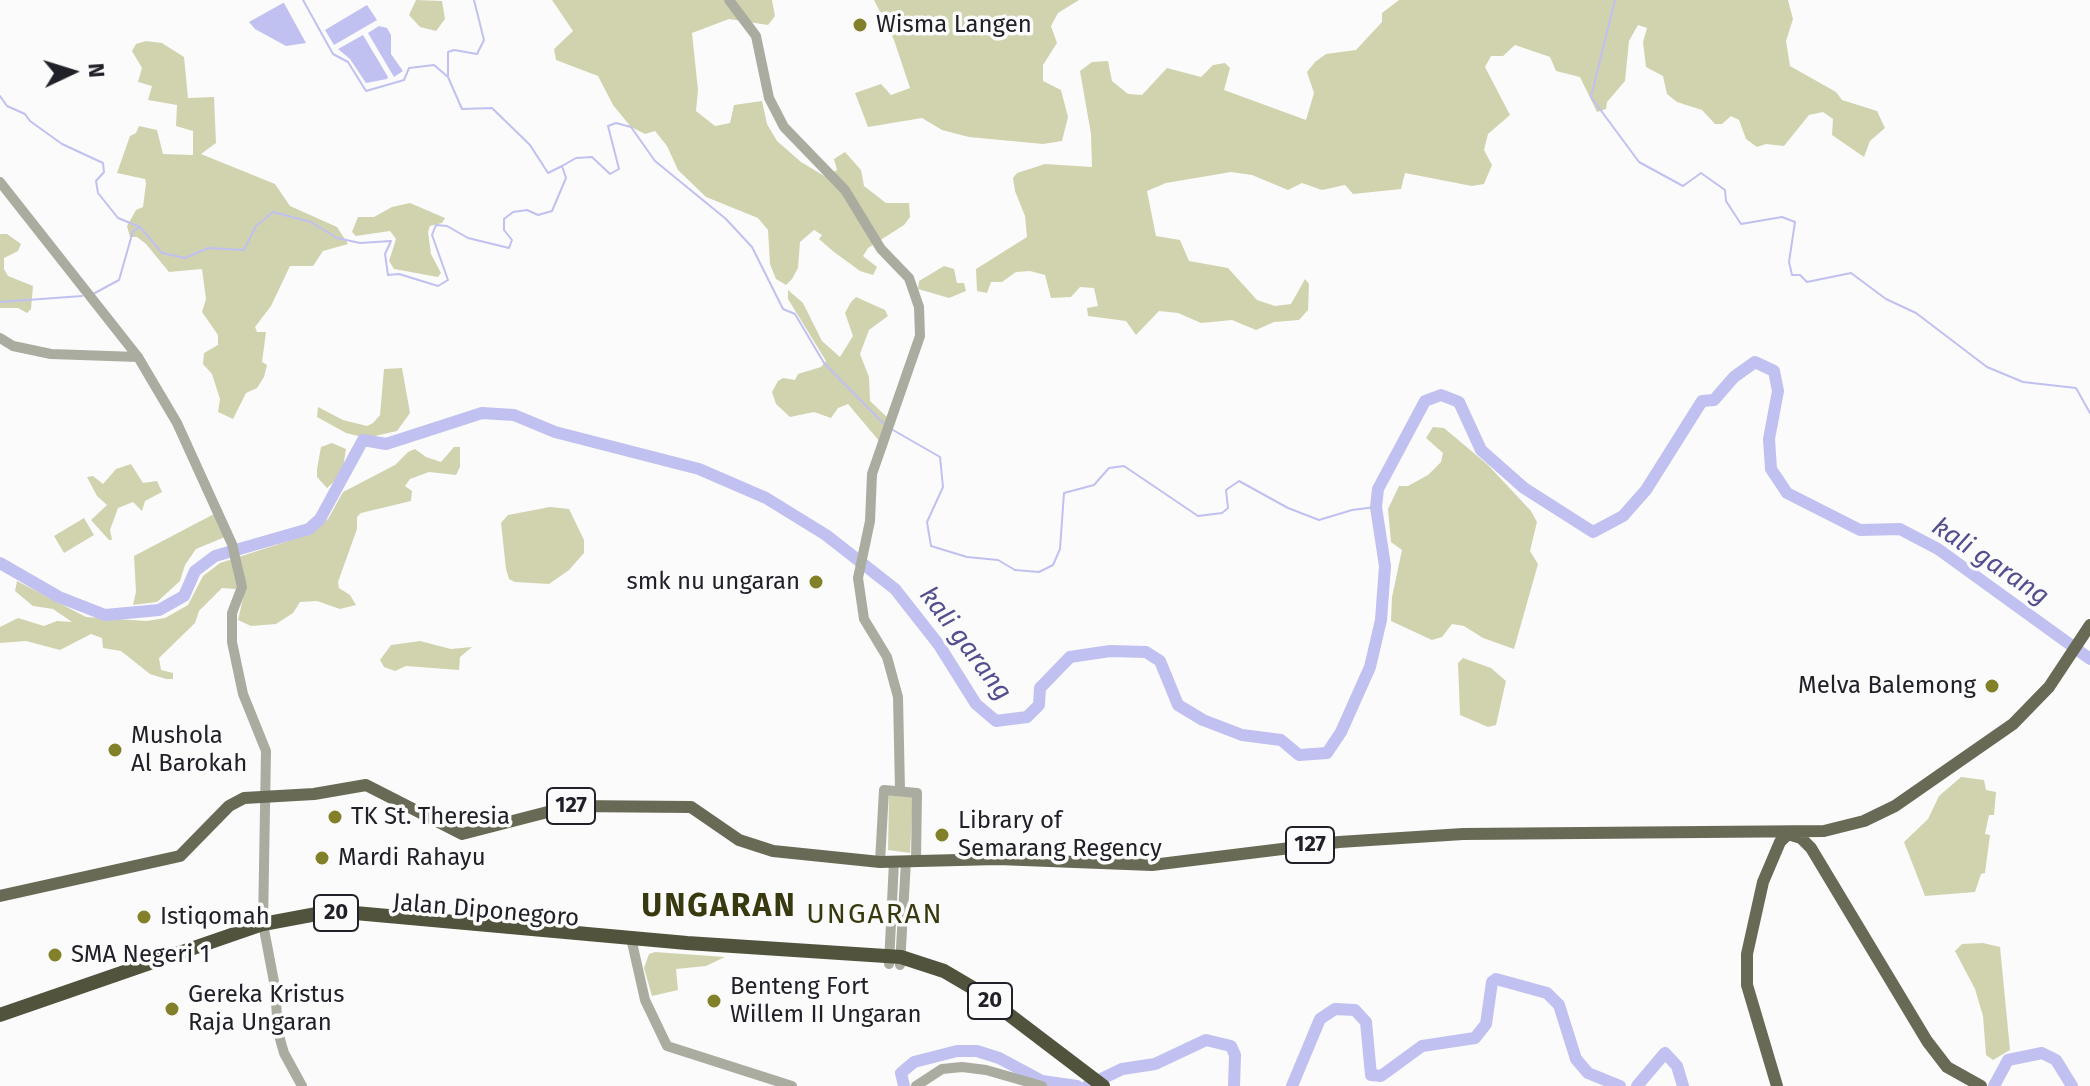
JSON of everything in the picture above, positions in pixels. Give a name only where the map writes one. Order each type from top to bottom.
[{"type":"highway","name":"Jalan Diponegoro","points":[[0,1024],[85,990],[305,915],[342,913],[632,942],[895,960]]},
{"type":"highway","name":"20","points":[[895,960],[974,999],[1103,1086]]},
{"type":"highway","name":"Jalan Diponegoro","points":[[0,1015],[46,1004]]},
{"type":"highway","name":"20","points":[[1078,1071],[1092,1086]]},
{"type":"main road","name":"127","points":[[0,896],[180,856],[236,801],[314,794],[366,785],[443,827],[468,834],[571,806],[691,807],[739,840],[773,851],[899,861],[1152,865],[1339,842],[1463,834],[1788,834],[1824,831],[1884,812],[1950,770],[2013,724],[2043,695],[2090,625]]},
{"type":"main road","points":[[1811,848],[1815,837],[1824,831]]},
{"type":"main road","points":[[1777,1086],[1747,985],[1747,954],[1763,882],[1780,842],[1788,834],[1801,838],[1811,848],[1927,1041],[1947,1067],[1981,1086]]},
{"type":"street","points":[[729,0],[756,36],[769,98],[784,127],[845,190],[881,249],[909,278],[917,297],[920,336],[872,474],[870,521],[859,569],[859,596],[864,619],[887,657],[898,697],[900,790]]},
{"type":"street","points":[[0,182],[138,357],[177,423],[239,563],[242,587],[232,613],[232,642],[243,694],[266,751],[264,928],[281,1042],[302,1086]]},
{"type":"street","points":[[0,338],[13,346],[51,354],[138,357]]},
{"type":"street","points":[[895,960],[892,911],[899,861],[917,794],[900,790],[882,792],[899,861],[904,912],[895,960]]},
{"type":"street","points":[[892,911],[904,912]]},
{"type":"street","points":[[632,942],[645,1000],[667,1046],[792,1086]]},
{"type":"street","points":[[916,1086],[942,1069],[962,1067],[986,1070],[1042,1086]]},
{"type":"green space","points":[[416,0],[442,1],[445,19],[436,31],[420,27],[409,15]]},
{"type":"green space","points":[[552,0],[772,0],[775,16],[768,25],[729,19],[692,33],[698,90],[696,111],[715,126],[730,123],[734,105],[762,101],[767,124],[777,141],[801,162],[826,177],[837,170],[834,159],[845,152],[861,170],[864,186],[886,203],[909,203],[910,217],[904,225],[868,248],[863,256],[877,267],[873,275],[860,271],[834,252],[819,239],[822,235],[814,230],[800,242],[798,268],[792,279],[786,285],[776,279],[770,264],[768,230],[758,218],[706,197],[678,170],[667,146],[655,131],[645,134],[631,127],[613,105],[598,76],[556,60],[554,49],[573,31]]},
{"type":"green space","points":[[874,0],[1079,0],[1058,13],[1051,26],[1057,43],[1043,65],[1043,81],[1061,90],[1068,117],[1062,141],[1043,144],[969,137],[942,130],[922,118],[868,127],[855,93],[881,84],[891,95],[910,88],[894,40]]},
{"type":"green space","points":[[1399,0],[1788,0],[1793,19],[1786,41],[1790,66],[1836,92],[1842,100],[1877,111],[1885,128],[1870,141],[1864,157],[1832,135],[1833,119],[1823,112],[1809,115],[1784,146],[1766,144],[1757,147],[1746,139],[1739,120],[1731,116],[1722,124],[1715,124],[1702,110],[1677,102],[1667,94],[1663,76],[1646,67],[1643,42],[1647,28],[1638,25],[1629,41],[1625,81],[1607,102],[1606,109],[1597,112],[1580,77],[1556,71],[1550,57],[1515,45],[1503,56],[1491,56],[1485,67],[1510,115],[1488,134],[1484,150],[1492,165],[1484,184],[1472,186],[1405,173],[1401,189],[1353,194],[1345,185],[1322,190],[1302,183],[1288,190],[1252,175],[1231,172],[1166,183],[1147,191],[1156,236],[1180,240],[1189,261],[1228,268],[1257,300],[1275,306],[1291,304],[1305,279],[1309,284],[1308,310],[1299,320],[1274,322],[1256,330],[1232,320],[1201,323],[1178,313],[1159,311],[1136,335],[1126,321],[1088,316],[1087,308],[1098,306],[1094,288],[1080,287],[1071,297],[1051,298],[1045,275],[1030,271],[1016,272],[1002,282],[991,282],[987,293],[977,291],[976,269],[1027,237],[1025,216],[1015,191],[1013,178],[1017,173],[1045,164],[1092,167],[1091,134],[1080,71],[1092,62],[1108,61],[1112,81],[1128,94],[1142,95],[1167,68],[1201,77],[1213,65],[1225,63],[1230,68],[1224,90],[1306,120],[1314,93],[1307,72],[1326,54],[1356,50],[1382,22],[1382,13]]},
{"type":"green space","points":[[146,41],[162,43],[184,57],[188,98],[214,97],[216,143],[201,154],[275,184],[290,206],[337,227],[348,244],[323,251],[313,266],[290,266],[271,306],[255,327],[257,332],[266,332],[262,362],[267,365],[264,377],[257,388],[246,393],[233,419],[218,412],[220,399],[212,374],[203,364],[204,353],[218,345],[218,335],[202,312],[206,299],[202,269],[169,272],[146,244],[137,237],[130,237],[127,226],[136,210],[143,207],[146,183],[145,179],[117,173],[130,136],[136,133],[139,126],[157,130],[163,154],[193,155],[193,131],[176,126],[177,105],[148,100],[152,86],[138,82],[142,68],[132,51],[136,44]]},
{"type":"green space","points":[[410,203],[445,218],[442,223],[430,226],[428,232],[431,254],[441,273],[438,277],[394,269],[389,261],[396,239],[390,231],[356,236],[352,232],[358,217],[374,217],[392,207]]},
{"type":"green space","points":[[0,234],[7,234],[21,244],[18,251],[4,258],[4,269],[8,276],[33,286],[31,309],[27,313],[18,308],[0,308]]},
{"type":"green space","points":[[944,266],[954,269],[957,283],[964,283],[966,291],[949,298],[918,289],[919,281]]},
{"type":"green space","points":[[788,290],[803,303],[822,341],[840,357],[853,336],[845,313],[851,302],[856,297],[885,310],[888,316],[869,330],[860,354],[869,377],[870,401],[888,418],[880,442],[848,404],[838,408],[831,418],[814,412],[790,417],[776,404],[772,392],[778,381],[783,378],[795,380],[798,374],[821,367],[826,361],[788,299]]},
{"type":"green space","points":[[402,368],[410,413],[397,431],[366,438],[346,433],[317,417],[318,407],[343,420],[367,426],[373,423],[380,415],[384,369]]},
{"type":"green space","points":[[1433,427],[1444,428],[1488,465],[1531,511],[1537,522],[1530,551],[1538,564],[1514,649],[1483,638],[1464,626],[1452,624],[1442,637],[1432,640],[1391,621],[1392,597],[1402,550],[1391,542],[1388,509],[1399,486],[1408,486],[1428,475],[1441,462],[1443,453],[1426,438]]},
{"type":"green space","points":[[332,443],[346,449],[342,474],[327,488],[317,477],[317,469],[321,447]]},
{"type":"green space","points":[[454,447],[460,447],[460,467],[456,475],[429,472],[410,479],[405,486],[412,491],[411,501],[361,513],[357,517],[357,529],[338,582],[339,588],[350,595],[356,605],[340,609],[317,601],[300,602],[293,613],[276,624],[251,626],[238,620],[243,598],[236,589],[222,588],[199,611],[195,623],[159,658],[161,670],[173,673],[173,679],[150,674],[121,651],[103,648],[102,638],[91,634],[60,650],[26,641],[0,643],[0,627],[18,618],[44,626],[57,621],[72,622],[53,609],[33,606],[15,591],[17,581],[86,617],[147,621],[165,618],[188,605],[203,576],[220,563],[307,535],[328,519],[343,492],[395,465],[408,452],[415,449],[441,462]]},
{"type":"green space","points":[[131,464],[143,483],[157,481],[162,492],[145,501],[142,511],[133,502],[118,508],[110,530],[112,540],[109,540],[91,520],[107,505],[97,496],[87,477],[93,476],[103,484],[116,469]]},
{"type":"green space","points":[[550,507],[569,509],[584,540],[584,553],[569,570],[549,584],[509,579],[501,523],[508,515]]},
{"type":"green space","points":[[214,514],[225,537],[196,549],[185,565],[180,581],[157,602],[133,605],[136,592],[134,556]]},
{"type":"green space","points":[[84,518],[94,535],[64,553],[54,536]]},
{"type":"green space","points":[[420,641],[451,649],[472,647],[460,657],[459,670],[406,666],[395,671],[384,667],[380,660],[391,645]]},
{"type":"green space","points":[[1463,658],[1491,668],[1506,681],[1496,725],[1488,727],[1460,715],[1458,663]]},
{"type":"green space","points":[[1961,777],[1984,780],[1986,790],[1996,792],[1994,815],[1989,815],[1985,834],[1990,835],[1985,873],[1981,874],[1975,892],[1925,896],[1904,842],[1928,819],[1939,796]]},
{"type":"green space","points":[[889,795],[913,797],[910,853],[888,850]]},
{"type":"green space","points":[[1983,943],[2000,947],[2010,1050],[1993,1060],[1986,1055],[1983,1016],[1975,989],[1955,951],[1962,944]]},
{"type":"green space","points":[[649,954],[725,957],[706,966],[676,969],[678,990],[652,996],[644,968]]},
{"type":"water","points":[[284,3],[306,43],[286,46],[255,29],[249,22]]},
{"type":"water","points":[[367,5],[377,20],[334,45],[325,30]]},
{"type":"water","points":[[379,26],[387,28],[391,35],[391,54],[403,71],[394,77],[368,33]]},
{"type":"water","points":[[363,35],[387,79],[366,83],[350,59],[338,49]]},
{"type":"waterway","points":[[303,0],[333,54],[348,62],[366,91],[404,80],[409,68],[434,65],[448,77],[462,109],[492,108],[530,145],[548,173],[562,166]]},
{"type":"waterway","points":[[448,76],[448,52],[454,50],[477,54],[484,40],[474,0]]},
{"type":"waterway","points":[[1615,0],[1591,97],[1639,162],[1683,186],[1701,173],[1725,190],[1726,201],[1741,224],[1782,217],[1795,222],[1789,262],[1792,275],[1800,275],[1807,282],[1851,273],[1886,299],[1916,313],[1987,367],[2023,382],[2076,388],[2090,413]]},
{"type":"waterway","points":[[0,96],[7,106],[25,114],[62,144],[103,163],[104,172],[96,181],[98,193],[118,218],[140,227]]},
{"type":"waterway","points":[[93,294],[119,280],[133,231],[140,227],[162,253],[185,258],[208,248],[244,250],[256,226],[273,212],[311,222],[337,238],[360,243],[391,241],[385,254],[388,275],[399,274],[438,286],[448,280],[432,235],[436,225],[447,226],[468,238],[509,248],[512,240],[504,230],[504,219],[513,212],[527,210],[538,215],[552,211],[566,178],[562,166],[576,158],[592,157],[610,174],[619,169],[608,126],[616,123],[631,127],[655,161],[726,219],[752,247],[783,309],[795,314],[824,363],[884,424]]},
{"type":"waterway","points":[[0,302],[82,296]]},
{"type":"waterway","name":"kali garang","points":[[0,563],[59,597],[105,615],[159,610],[184,596],[195,571],[215,556],[309,529],[320,519],[363,440],[386,444],[482,413],[514,415],[555,432],[699,469],[766,498],[826,535],[895,589],[939,645],[976,704],[996,721],[1027,717],[1039,705],[1040,688],[1070,657],[1110,651],[1146,652],[1160,661],[1178,705],[1203,720],[1242,735],[1281,740],[1299,755],[1327,753],[1341,732],[1370,667],[1381,620],[1385,566],[1376,507],[1378,489],[1425,401],[1441,395],[1459,402],[1481,450],[1524,488],[1593,532],[1623,516],[1646,490],[1702,401],[1714,400],[1734,377],[1755,362],[1774,371],[1778,391],[1769,439],[1771,469],[1787,493],[1860,530],[1900,529],[1938,549],[2090,659]]},
{"type":"waterway","points":[[893,430],[940,457],[943,487],[927,522],[931,546],[967,557],[998,560],[1015,570],[1039,572],[1053,565],[1060,549],[1064,493],[1094,485],[1109,468],[1124,466],[1198,516],[1222,513],[1228,508],[1226,490],[1239,481],[1288,508],[1319,520],[1352,510],[1376,507]]},
{"type":"waterway","points":[[1292,1086],[1320,1019],[1335,1009],[1355,1010],[1366,1022],[1371,1075],[1381,1076],[1422,1046],[1475,1038],[1486,1024],[1492,982],[1496,979],[1547,993],[1559,1005],[1576,1059],[1588,1073],[1620,1086]]},
{"type":"waterway","points":[[1087,1086],[1122,1069],[1155,1064],[1206,1040],[1231,1046],[1235,1055],[1234,1086]]},
{"type":"waterway","points":[[904,1086],[901,1073],[914,1062],[957,1051],[977,1051],[999,1058],[1042,1081],[1077,1086]]},
{"type":"waterway","points":[[1637,1086],[1665,1053],[1677,1066],[1683,1086]]},
{"type":"waterway","points":[[1994,1086],[2008,1060],[2042,1053],[2056,1060],[2072,1086]]},
{"type":"place","name":"Wisma Langen","points":[[860,25]]},
{"type":"place","name":"smk nu ungaran","points":[[816,582]]},
{"type":"place","name":"Melva Balemong","points":[[1992,686]]},
{"type":"place","name":"Mushola Al Barokah","points":[[115,750]]},
{"type":"place","name":"TK St. Theresia","points":[[335,817]]},
{"type":"place","name":"Library of Semarang Regency","points":[[942,835]]},
{"type":"place","name":"Mardi Rahayu","points":[[322,858]]},
{"type":"place","name":"Istiqomah","points":[[144,917]]},
{"type":"place","name":"SMA Negeri 1","points":[[55,955]]},
{"type":"place","name":"Benteng Fort Willem II Ungaran","points":[[714,1001]]},
{"type":"place","name":"Gereka Kristus Raja Ungaran","points":[[172,1009]]},
{"type":"district","name":"UNGARAN","points":[[719,907]]},
{"type":"district","name":"UNGARAN","points":[[875,915]]}]
